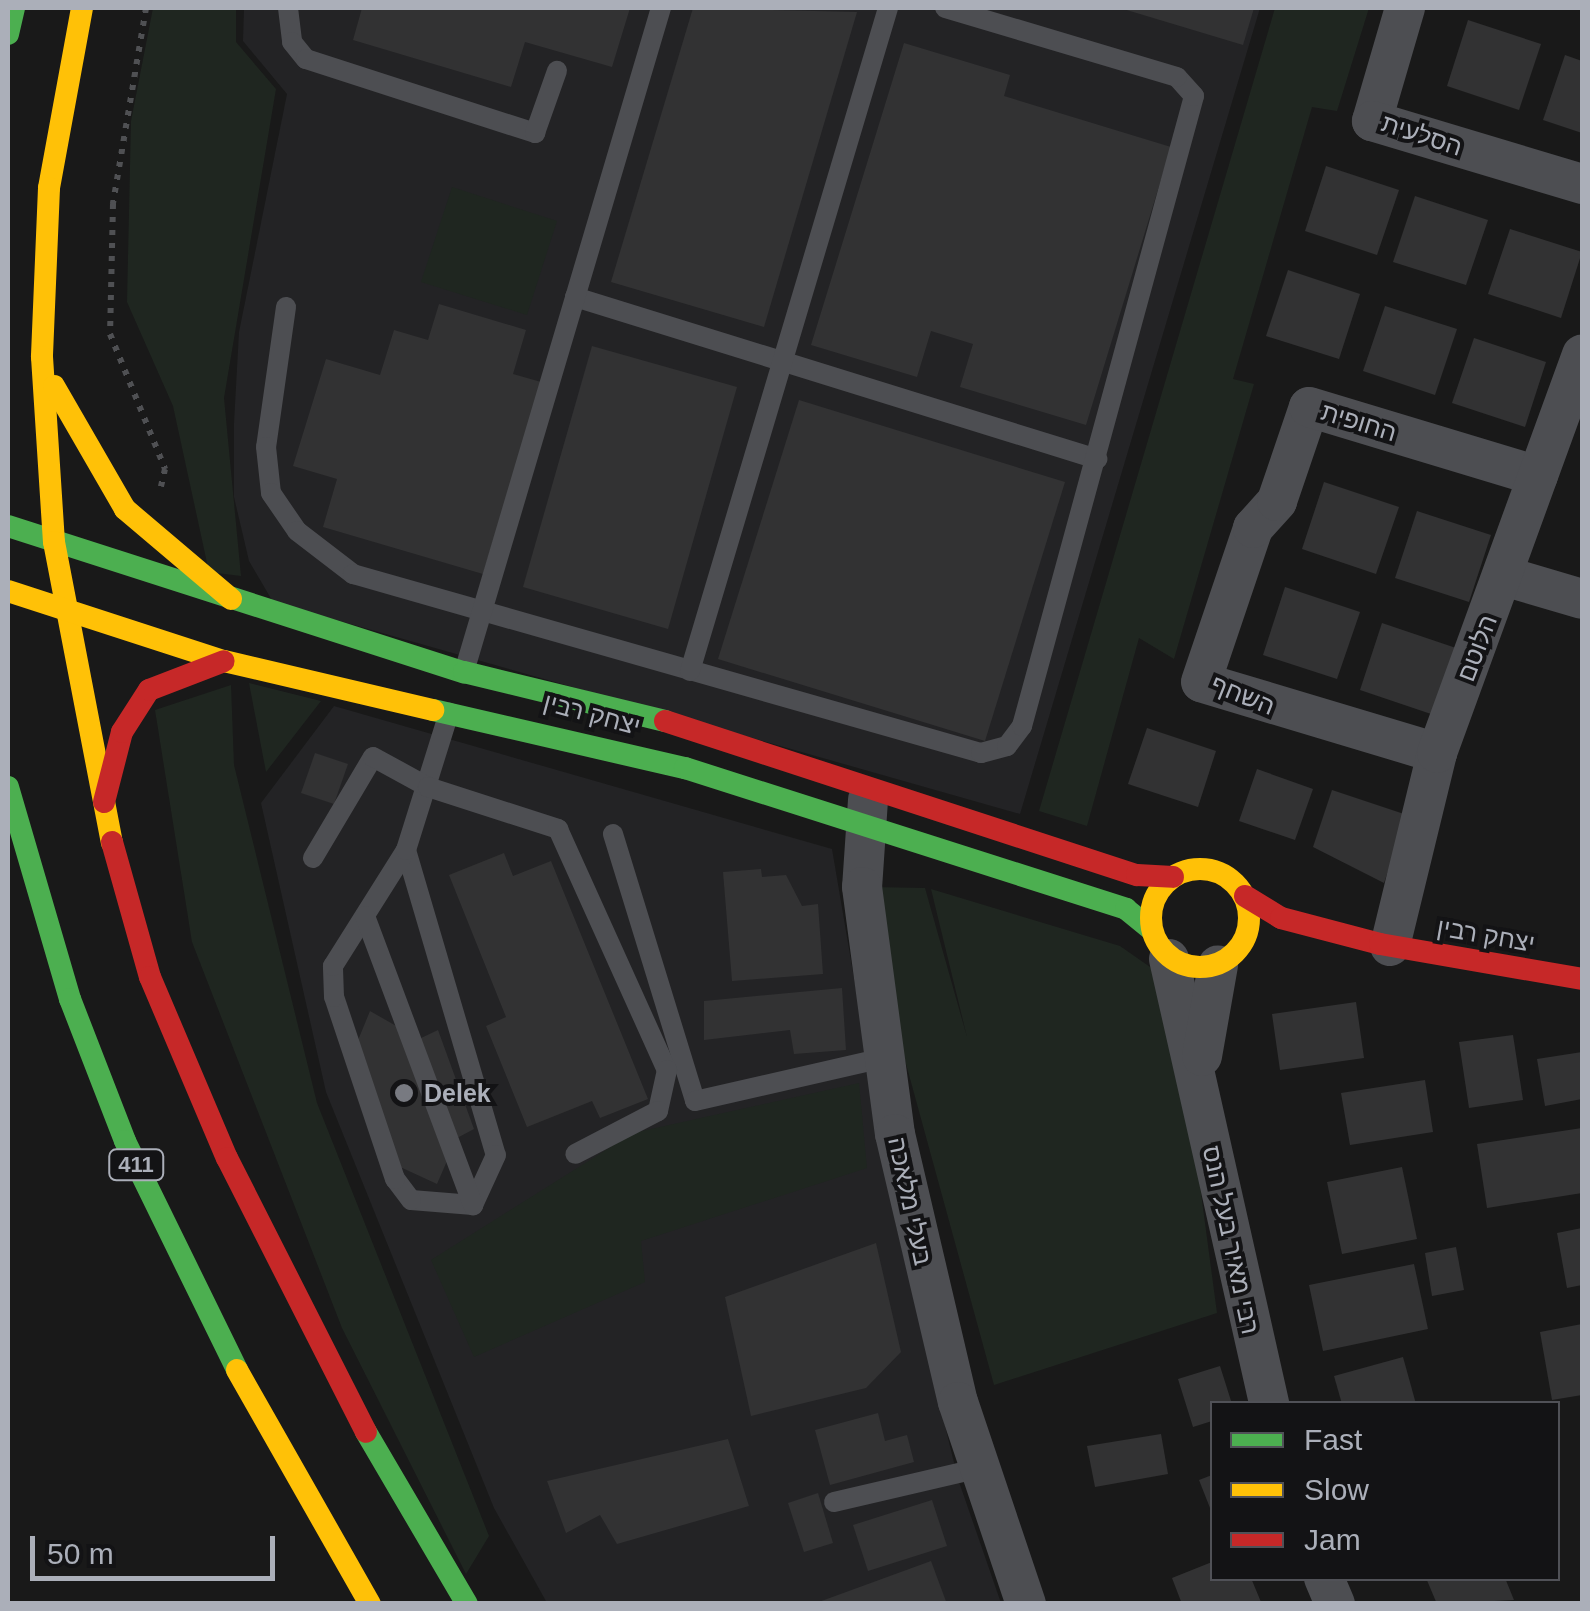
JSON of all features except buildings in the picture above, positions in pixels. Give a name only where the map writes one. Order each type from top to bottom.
[{"type":"street","points":[[8,34],[14,8]]},
{"type":"street","points":[[82,8],[49,188],[42,357],[54,542],[103,810],[150,977],[227,1158],[354,1414],[467,1604]]},
{"type":"street","name":"הסלעית","points":[[1405,8],[1372,121],[1582,184]]},
{"type":"street","name":"הלוטם","points":[[1385,945],[1437,753],[1582,355]]},
{"type":"street","points":[[42,357],[80,444],[125,509],[230,599]]},
{"type":"street","name":"החופית","points":[[1253,528],[1277,501],[1309,407],[1538,476]]},
{"type":"street","name":"יצחק רבין","points":[[8,526],[464,672],[698,729],[1137,875],[1173,877]]},
{"type":"street","name":"השחף","points":[[1253,528],[1201,682],[1437,753]]},
{"type":"street","points":[[1504,576],[1582,599]]},
{"type":"street","name":"יצחק רבין","points":[[8,591],[65,615],[224,661],[648,758],[1126,910],[1160,944]]},
{"type":"street","points":[[103,810],[122,732],[143,697],[168,678],[224,661]]},
{"type":"street","name":"בעלי מלאכה","points":[[871,786],[860,826],[882,1058],[929,1290],[980,1468],[1026,1604]]},
{"type":"street","name":"411","points":[[8,789],[70,1000],[125,1142],[272,1442],[370,1604]]},
{"type":"street","points":[[1210,870],[1245,896],[1232,952],[1160,944],[1156,896],[1173,877],[1210,870]]},
{"type":"street","name":"יצחק רבין","points":[[1245,896],[1282,918],[1385,945],[1582,978]]},
{"type":"street","name":"רבי מאיר בעל הנס","points":[[1160,944],[1198,1075],[1268,1401]]},
{"type":"street","name":"יצחק רבין","points":[[1232,952],[1385,945]]},
{"type":"street","name":"רבי מאיר בעל הנס","points":[[1198,1075],[1232,952]]},
{"type":"lane","points":[[288,8],[292,42],[306,59],[535,133],[557,71]]},
{"type":"lane","points":[[473,1206],[411,1200],[395,1179],[334,997],[333,966],[406,850],[428,787],[660,8]]},
{"type":"lane","points":[[690,671],[888,8]]},
{"type":"lane","points":[[286,307],[266,447],[272,494],[296,532],[353,574],[980,753],[1007,746],[1022,726],[1194,96],[1177,77],[946,8]]},
{"type":"lane","points":[[575,297],[1097,459]]},
{"type":"lane","points":[[313,858],[373,757],[428,787],[558,829],[667,1070],[658,1111],[576,1154]]},
{"type":"lane","points":[[613,834],[696,1101],[882,1058]]},
{"type":"lane","points":[[406,850],[496,1155],[473,1206]]},
{"type":"lane","points":[[365,916],[473,1206]]},
{"type":"lane","points":[[834,1502],[980,1468]]},
{"type":"path","points":[[125,509],[158,500],[165,468],[110,334],[113,204],[146,8]]},
{"type":"shaded area","points":[[153,8],[236,8],[236,42],[276,89],[224,398],[241,576],[209,572],[173,406],[127,302],[131,121]]},
{"type":"shaded area","points":[[244,8],[1260,8],[1020,814],[273,602],[249,561],[234,497],[234,423],[239,332],[287,94],[243,41]]},
{"type":"shaded area","points":[[1275,8],[1369,8],[1337,111],[1312,107],[1233,379],[1254,384],[1174,659],[1139,638],[1087,826],[1039,811]]},
{"type":"shaded area","points":[[452,187],[557,221],[527,315],[421,282]]},
{"type":"shaded area","points":[[249,683],[321,701],[266,772]]},
{"type":"shaded area","points":[[231,685],[234,765],[317,1103],[489,1536],[466,1574],[342,1328],[192,942],[155,710]]},
{"type":"shaded area","points":[[334,706],[832,849],[896,1225],[958,1479],[1001,1603],[547,1603],[494,1508],[326,1092],[261,803]]},
{"type":"shaded area","points":[[872,887],[925,888],[967,1037],[931,889],[1120,946],[1173,983],[1217,1313],[994,1385],[900,1042]]},
{"type":"shaded area","points":[[859,1083],[867,1168],[641,1241],[645,1282],[474,1357],[431,1260],[633,1133]]},
{"type":"traffic: fast","points":[[8,34],[14,8]]},
{"type":"traffic: fast","points":[[8,526],[464,672],[665,721]]},
{"type":"traffic: fast","points":[[433,710],[685,768],[1126,909],[1151,929]]},
{"type":"traffic: fast","points":[[8,787],[70,999],[125,1141],[237,1370]]},
{"type":"traffic: fast","points":[[366,1432],[467,1604]]},
{"type":"traffic: slow","points":[[82,8],[49,188],[42,357],[54,542],[112,842]]},
{"type":"traffic: slow","points":[[54,386],[125,509],[231,599]]},
{"type":"traffic: slow","points":[[8,591],[224,661],[433,710]]},
{"type":"traffic: slow","points":[[1200,869],[1219,873],[1235,883],[1245,899],[1249,918],[1245,937],[1235,953],[1219,963],[1200,967],[1181,963],[1165,953],[1155,937],[1151,918],[1155,899],[1165,883],[1181,873],[1200,869]]},
{"type":"traffic: slow","points":[[237,1370],[370,1604]]},
{"type":"traffic: jam","points":[[104,802],[122,732],[149,690],[224,661]]},
{"type":"traffic: jam","points":[[665,721],[1137,875],[1173,877]]},
{"type":"traffic: jam","points":[[112,842],[150,977],[227,1158],[366,1432]]},
{"type":"traffic: jam","points":[[1245,896],[1281,918],[1380,944],[1582,979]]},
{"type":"place","name":"Delek","points":[[404,1093]]}]
